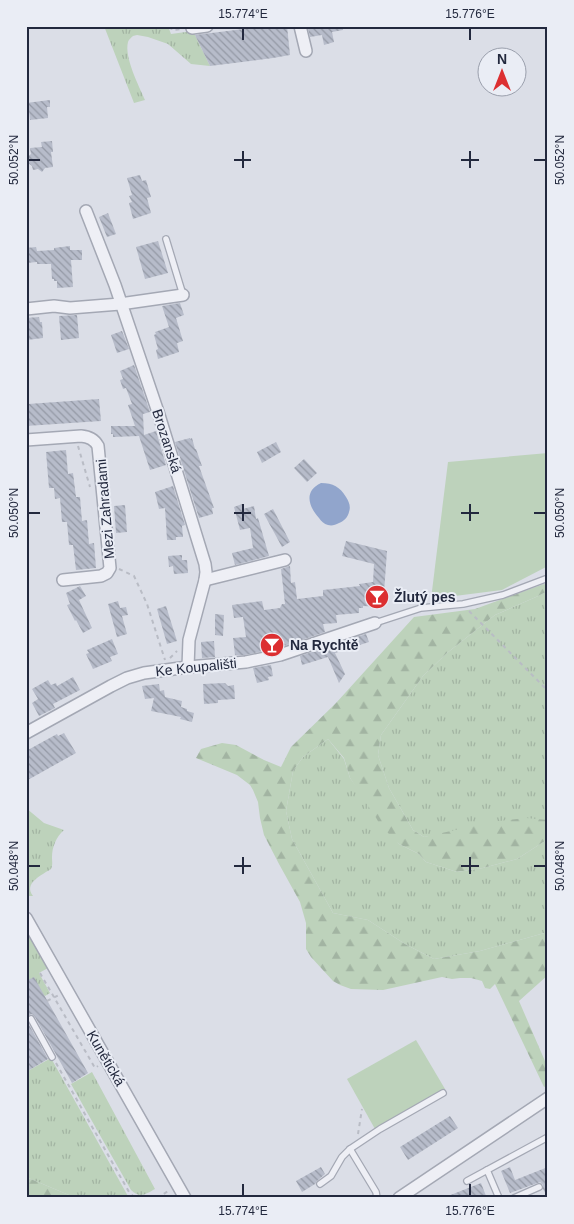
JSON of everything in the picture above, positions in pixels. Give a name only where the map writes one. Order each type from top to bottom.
[{"type":"street","points":[[192,28],[207,26]]},
{"type":"street","points":[[300,26],[306,51]]},
{"type":"street","name":"Brozanská","points":[[86,211],[115,285],[159,415],[205,564],[205,580],[189,640],[188,667]]},
{"type":"street","points":[[26,309],[54,306],[70,308],[120,304],[183,295]]},
{"type":"street","name":"Mezi Zahradami","points":[[26,440],[81,436],[90,438],[98,446],[111,565],[109,571],[104,575],[64,580]]},
{"type":"street","points":[[205,580],[285,560]]},
{"type":"street","name":"Ke Koupališti","points":[[26,733],[127,678],[144,673],[246,662],[280,655],[375,623]]},
{"type":"street","name":"Kunětická","points":[[26,918],[185,1198]]},
{"type":"street","points":[[406,1196],[545,1102]]},
{"type":"lane","points":[[166,239],[183,295]]},
{"type":"lane","points":[[375,623],[421,608],[462,604],[503,595],[548,578]]},
{"type":"lane","points":[[30,1019],[52,1057]]},
{"type":"lane","points":[[320,1184],[331,1176],[342,1157],[350,1149],[380,1129],[443,1093]]},
{"type":"lane","points":[[467,1181],[548,1137]]},
{"type":"lane","points":[[350,1149],[376,1192],[377,1198]]},
{"type":"lane","points":[[488,1170],[499,1198]]},
{"type":"lane","points":[[514,1198],[539,1188]]},
{"type":"path","points":[[111,565],[134,576],[147,604],[166,662]]},
{"type":"path","points":[[462,604],[548,691]]},
{"type":"path","points":[[40,973],[95,1068],[107,1060]]},
{"type":"path","points":[[52,1057],[129,1192],[135,1198]]},
{"type":"path","points":[[358,1144],[358,1130],[362,1108]]},
{"type":"path","points":[[157,1198],[178,1185]]},
{"type":"green space","points":[[104,26],[168,26],[171,34],[193,31],[210,66],[191,64],[168,44],[148,37],[133,36],[128,42],[128,55],[145,100],[134,103]]},
{"type":"green space","points":[[548,453],[548,566],[502,590],[431,599],[448,462]]},
{"type":"green space","points":[[544,584],[548,585],[548,591],[495,615],[447,653],[423,676],[381,735],[378,755],[389,788],[413,830],[424,837],[491,822],[526,818],[548,820],[548,839],[517,859],[483,868],[457,872],[426,862],[419,854],[399,844],[382,827],[350,778],[344,758],[328,739],[303,757],[293,771],[286,811],[292,839],[333,913],[368,920],[405,944],[434,959],[480,951],[548,932],[548,975],[519,1001],[548,1068],[548,1085],[544,1087],[495,984],[490,989],[485,988],[482,981],[471,978],[452,979],[442,977],[383,990],[351,989],[333,981],[306,949],[306,923],[300,902],[264,835],[258,802],[250,785],[237,775],[196,758],[201,749],[222,743],[236,745],[281,767],[291,747],[336,703],[414,617],[475,609]]},
{"type":"green space","points":[[548,591],[548,820],[424,837],[413,830],[389,788],[378,755],[381,735],[423,676],[447,653],[495,615]]},
{"type":"green space","points":[[328,739],[344,759],[350,778],[399,844],[419,854],[426,862],[457,872],[483,868],[517,859],[548,839],[548,932],[480,951],[434,959],[405,944],[368,920],[333,913],[292,839],[286,811],[293,771],[303,757]]},
{"type":"green space","points":[[26,808],[44,823],[64,830],[54,846],[51,869],[35,880],[30,887],[33,896],[29,896],[26,892]]},
{"type":"green space","points":[[26,929],[48,968],[39,973],[50,993],[45,996],[26,981]]},
{"type":"green space","points":[[416,1040],[445,1089],[375,1129],[347,1079]]},
{"type":"green space","points":[[51,1058],[129,1198],[76,1198],[26,1177],[26,1072]]},
{"type":"green space","points":[[92,1072],[155,1189],[146,1194],[140,1195],[131,1190],[71,1084]]},
{"type":"green space","points":[[26,1177],[76,1198],[26,1198]]},
{"type":"water","points":[[321,483],[339,488],[349,502],[348,516],[335,525],[328,525],[323,522],[310,504],[312,490]]},
{"type":"building","points":[[267,26],[287,26],[290,55],[210,66],[195,35]]},
{"type":"building","points":[[314,26],[343,26],[343,30],[332,32],[334,42],[324,45],[322,35],[310,37],[308,28]]},
{"type":"building","points":[[50,100],[50,107],[47,107],[48,118],[30,120],[29,110],[26,111],[26,103]]},
{"type":"building","points":[[52,141],[53,167],[45,168],[42,172],[38,169],[33,170],[32,166],[28,163],[27,157],[31,154],[30,148],[42,147],[41,142]]},
{"type":"building","points":[[140,175],[142,181],[146,180],[151,197],[147,198],[151,213],[133,219],[129,203],[132,202],[129,196],[132,195],[127,178]]},
{"type":"building","points":[[108,213],[116,234],[107,237],[99,217]]},
{"type":"building","points":[[158,241],[168,273],[145,279],[136,247]]},
{"type":"building","points":[[70,246],[70,250],[82,250],[82,260],[71,260],[73,287],[57,288],[57,281],[52,279],[51,264],[26,263],[26,248],[36,247],[37,251],[54,250],[54,248]]},
{"type":"building","points":[[180,303],[184,315],[176,318],[183,341],[177,343],[179,352],[158,359],[155,332],[169,327],[162,306]]},
{"type":"building","points":[[77,315],[79,338],[61,340],[59,316]]},
{"type":"building","points":[[39,317],[40,322],[42,322],[43,338],[27,340],[26,318]]},
{"type":"building","points":[[122,331],[129,349],[117,353],[111,335]]},
{"type":"building","points":[[134,365],[150,412],[143,414],[144,435],[156,431],[166,465],[150,470],[139,436],[113,437],[113,434],[111,434],[111,426],[135,426],[128,405],[132,404],[126,388],[123,389],[120,380],[123,379],[120,371]]},
{"type":"building","points":[[99,399],[101,421],[26,426],[26,406],[28,404]]},
{"type":"building","points":[[192,438],[202,466],[199,466],[214,508],[212,508],[213,514],[199,518],[175,442]]},
{"type":"building","points":[[276,442],[281,452],[262,463],[257,452]]},
{"type":"building","points":[[66,450],[68,474],[73,473],[76,497],[80,497],[82,521],[87,520],[89,544],[94,543],[96,568],[76,570],[73,545],[69,545],[67,522],[62,522],[60,498],[55,499],[54,488],[49,488],[46,452]]},
{"type":"building","points":[[304,459],[317,473],[307,482],[294,468]]},
{"type":"building","points":[[173,486],[185,525],[182,526],[183,537],[176,537],[176,540],[167,540],[165,508],[159,509],[155,492]]},
{"type":"building","points":[[242,504],[243,509],[254,506],[256,519],[258,518],[269,556],[235,565],[232,553],[253,548],[250,528],[240,530],[234,507]]},
{"type":"building","points":[[125,505],[127,532],[116,533],[114,506]]},
{"type":"building","points":[[273,509],[290,542],[282,547],[264,514]]},
{"type":"building","points":[[346,541],[387,551],[383,607],[363,606],[363,608],[359,608],[359,613],[336,615],[337,623],[323,624],[325,632],[278,648],[245,655],[235,655],[233,638],[246,637],[243,617],[234,618],[232,605],[262,601],[264,610],[280,608],[282,604],[285,604],[281,569],[290,566],[291,583],[295,582],[297,599],[323,596],[323,590],[360,586],[359,584],[373,582],[374,564],[342,556]]},
{"type":"building","points":[[182,555],[182,560],[187,560],[188,573],[174,574],[173,566],[169,567],[168,556]]},
{"type":"building","points":[[80,586],[86,596],[79,600],[92,628],[83,633],[67,605],[70,604],[66,593]]},
{"type":"building","points":[[118,601],[120,608],[126,607],[128,615],[122,616],[127,634],[117,637],[108,604]]},
{"type":"building","points":[[166,606],[177,641],[167,644],[157,609]]},
{"type":"building","points":[[215,614],[224,615],[223,636],[215,635]]},
{"type":"building","points":[[366,634],[369,642],[335,653],[345,674],[339,683],[328,657],[302,665],[300,656]]},
{"type":"building","points":[[112,639],[118,654],[110,657],[112,661],[93,669],[86,654],[89,653],[87,650]]},
{"type":"building","points":[[214,641],[215,657],[202,658],[201,642]]},
{"type":"building","points":[[271,665],[273,676],[268,677],[269,680],[257,683],[253,668]]},
{"type":"building","points":[[73,677],[80,690],[53,704],[55,708],[39,716],[32,703],[38,699],[32,689],[48,680],[51,685],[56,683],[57,686]]},
{"type":"building","points":[[225,683],[228,686],[234,685],[235,699],[218,700],[218,703],[204,704],[203,684]]},
{"type":"building","points":[[159,684],[160,691],[164,690],[165,697],[182,701],[181,707],[194,713],[192,722],[180,719],[181,717],[151,711],[154,698],[145,699],[142,686]]},
{"type":"building","points":[[64,733],[76,753],[26,781],[26,751],[57,734],[58,736]]},
{"type":"building","points":[[34,977],[88,1073],[72,1083],[32,1014],[27,1016],[27,1021],[48,1059],[26,1072],[26,981]]},
{"type":"building","points":[[450,1116],[458,1128],[408,1160],[400,1147]]},
{"type":"building","points":[[321,1167],[325,1174],[315,1184],[302,1192],[296,1181]]},
{"type":"building","points":[[510,1167],[515,1180],[548,1167],[548,1198],[540,1182],[510,1193],[501,1171]]},
{"type":"building","points":[[481,1183],[486,1196],[481,1198],[443,1198]]},
{"type":"place","name":"Žlutý pes","points":[[377,597]]},
{"type":"place","name":"Na Rychtě","points":[[272,645]]}]
